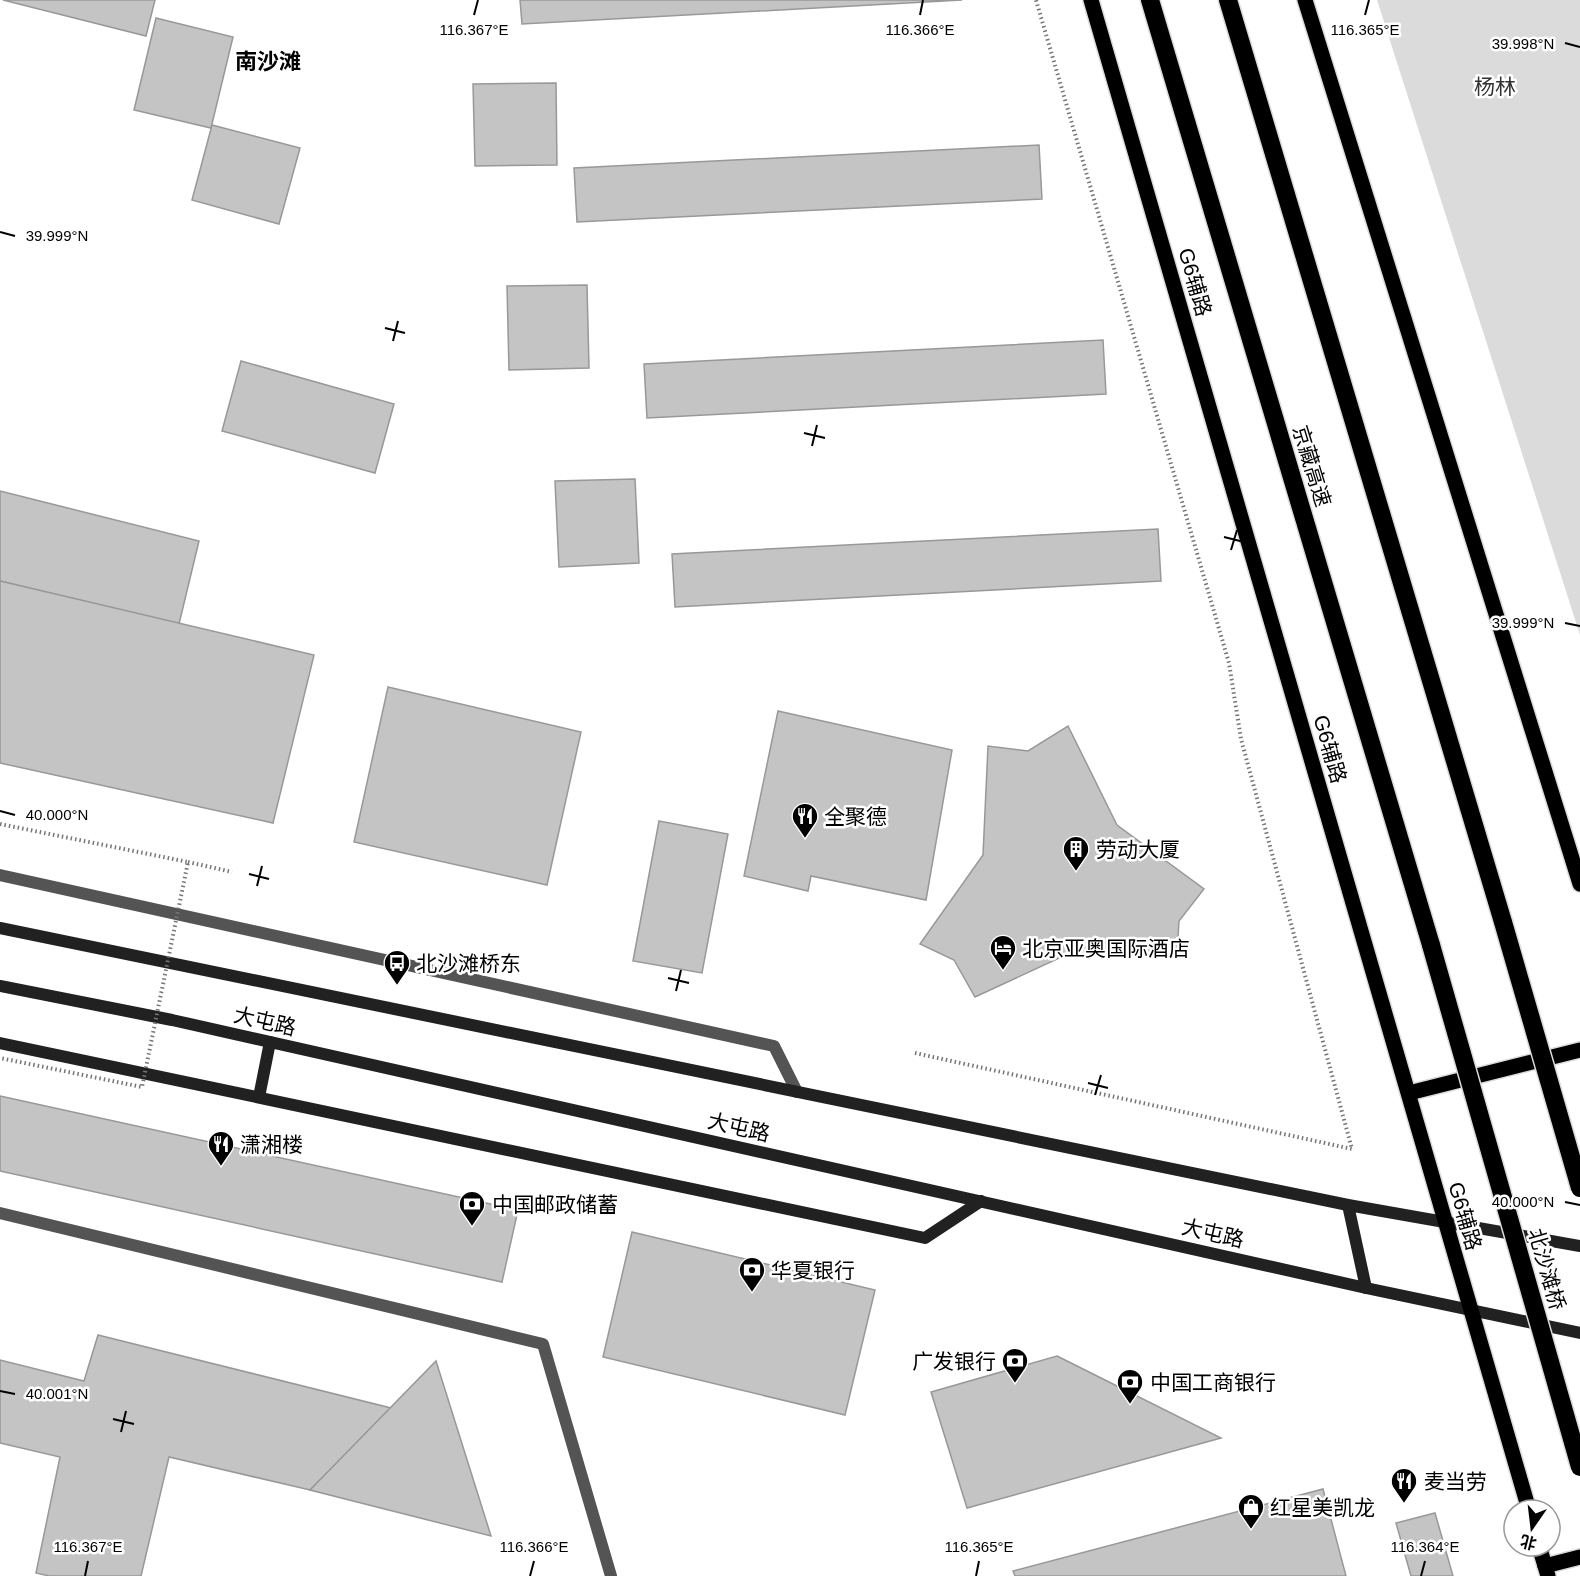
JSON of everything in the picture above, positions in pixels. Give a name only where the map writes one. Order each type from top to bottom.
[{"type":"highway","name":"京藏高速","points":[[1150,0],[1431,945]]},
{"type":"highway","points":[[1228,0],[1580,1188]]},
{"type":"highway","name":"北沙滩桥","points":[[1431,945],[1580,1467]]},
{"type":"main road","name":"G6辅路","points":[[1090,0],[1525,1498]]},
{"type":"main road","points":[[1305,0],[1580,884]]},
{"type":"main road","name":"大屯路","points":[[0,928],[1348,1205],[1580,1246]]},
{"type":"main road","name":"大屯路","points":[[0,986],[270,1042],[1366,1288],[1580,1333]]},
{"type":"main road","points":[[259,1097],[270,1042]]},
{"type":"main road","points":[[0,1043],[925,1238],[981,1201]]},
{"type":"main road","points":[[1409,1093],[1580,1050]]},
{"type":"main road","points":[[1348,1205],[1366,1288]]},
{"type":"main road","points":[[1547,1571],[1580,1557]]},
{"type":"street","points":[[0,875],[774,1046],[797,1092]]},
{"type":"street","points":[[0,1213],[543,1344],[611,1576]]},
{"type":"path","points":[[915,1053],[1352,1149],[1255,781],[1241,739],[1230,663],[1036,0]]},
{"type":"path","points":[[0,824],[232,872]]},
{"type":"path","points":[[0,1058],[142,1087],[188,862]]},
{"type":"green space","name":"杨林","points":[[1377,0],[1580,0],[1580,635]]},
{"type":"building","points":[[3,0],[155,0],[146,36]]},
{"type":"building","points":[[520,0],[962,0],[522,24]]},
{"type":"building","points":[[156,18],[233,37],[211,128],[134,110]]},
{"type":"building","points":[[556,83],[557,165],[475,166],[473,84]]},
{"type":"building","points":[[212,125],[300,148],[279,224],[192,200]]},
{"type":"building","points":[[1039,145],[1042,199],[577,222],[574,168]]},
{"type":"building","points":[[587,285],[589,368],[509,370],[507,286]]},
{"type":"building","points":[[1103,340],[1106,394],[647,418],[644,364]]},
{"type":"building","points":[[241,361],[394,404],[375,473],[222,431]]},
{"type":"building","points":[[635,479],[639,563],[559,567],[555,481]]},
{"type":"building","points":[[0,491],[199,541],[179,624],[0,581]]},
{"type":"building","points":[[1158,529],[1161,581],[675,607],[672,554]]},
{"type":"building","points":[[0,581],[314,655],[273,823],[0,763]]},
{"type":"building","points":[[388,687],[581,732],[547,885],[354,842]]},
{"type":"building","points":[[778,711],[952,750],[926,900],[811,876],[808,891],[744,876]]},
{"type":"building","name":"劳动大厦","points":[[1068,726],[1117,825],[1204,889],[1179,921],[1177,954],[1070,953],[975,997],[954,960],[920,944],[983,855],[988,746],[1028,751]]},
{"type":"building","points":[[659,821],[728,834],[702,973],[633,961]]},
{"type":"building","points":[[0,1096],[518,1210],[502,1282],[0,1171]]},
{"type":"building","points":[[632,1232],[875,1290],[845,1415],[603,1357]]},
{"type":"building","points":[[98,1335],[391,1408],[310,1490],[169,1457],[141,1576],[49,1576],[36,1573],[60,1457],[0,1443],[0,1360],[84,1381]]},
{"type":"building","points":[[1057,1356],[1221,1438],[967,1508],[931,1392]]},
{"type":"building","points":[[436,1361],[491,1536],[310,1490]]},
{"type":"building","name":"红星美凯龙","points":[[1323,1489],[1346,1576],[1015,1576],[1013,1571]]},
{"type":"building","points":[[1435,1513],[1453,1576],[1411,1576],[1396,1523]]},
{"type":"place","name":"全聚德","points":[[805,839]]},
{"type":"place","name":"劳动大厦","points":[[1076,872]]},
{"type":"place","name":"北京亚奥国际酒店","points":[[1003,971]]},
{"type":"place","name":"北沙滩桥东","points":[[397,986]]},
{"type":"place","name":"潇湘楼","points":[[221,1167]]},
{"type":"place","name":"中国邮政储蓄","points":[[472,1227]]},
{"type":"place","name":"华夏银行","points":[[752,1293]]},
{"type":"place","name":"广发银行","points":[[1015,1384]]},
{"type":"place","name":"中国工商银行","points":[[1130,1405]]},
{"type":"place","name":"麦当劳","points":[[1404,1504]]},
{"type":"place","name":"红星美凯龙","points":[[1251,1530]]},
{"type":"district","name":"南沙滩","points":[[268,61]]}]
